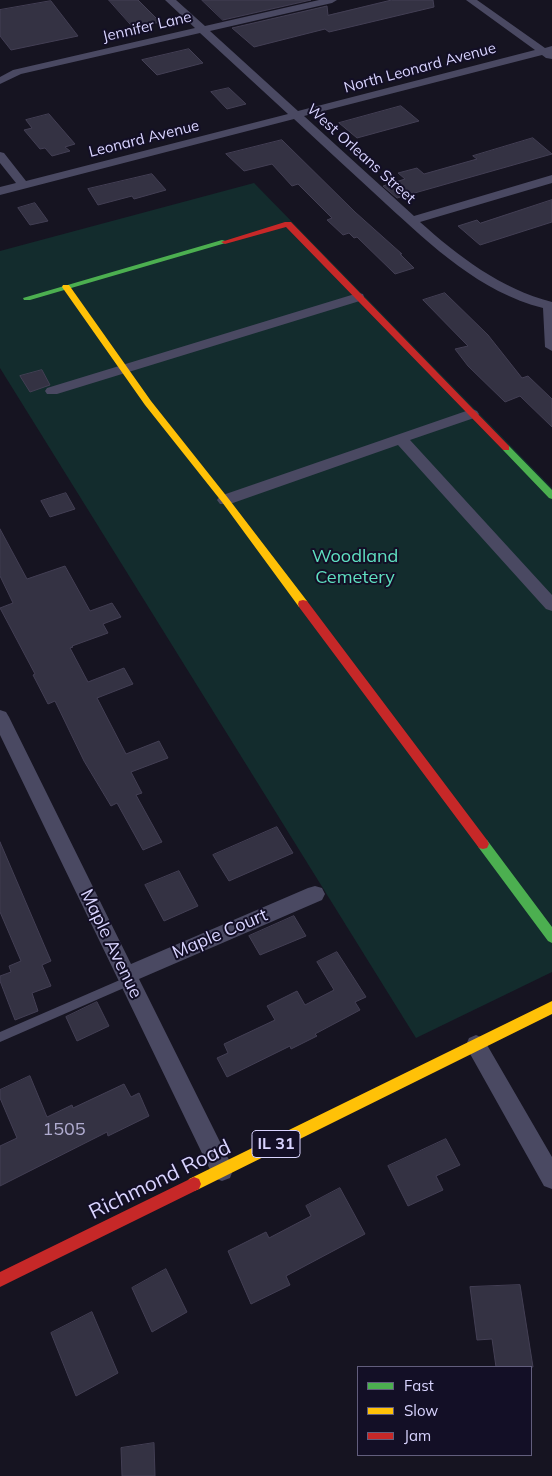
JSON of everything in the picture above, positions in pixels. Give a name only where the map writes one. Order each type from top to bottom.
[{"type":"street","name":"West Orleans Street","points":[[170,0],[447,253],[477,274],[551,306]]},
{"type":"street","name":"Jennifer Lane","points":[[0,81],[17,72],[332,0]]},
{"type":"street","points":[[471,0],[549,53]]},
{"type":"street","name":"North Leonard Avenue","points":[[296,116],[549,53]]},
{"type":"street","name":"Leonard Avenue","points":[[0,190],[296,116]]},
{"type":"street","points":[[0,155],[23,185]]},
{"type":"street","points":[[413,220],[552,179]]},
{"type":"street","points":[[27,298],[288,224],[552,496]]},
{"type":"street","points":[[66,287],[148,403],[226,500],[552,937]]},
{"type":"street","points":[[52,391],[358,297]]},
{"type":"street","points":[[551,306],[552,347]]},
{"type":"street","points":[[226,500],[472,414]]},
{"type":"street","points":[[402,439],[552,605]]},
{"type":"street","name":"Maple Avenue","points":[[0,717],[222,1170]]},
{"type":"street","name":"Maple Court","points":[[127,978],[315,894]]},
{"type":"street","name":"Richmond Road","points":[[0,1280],[552,1007]]},
{"type":"street","points":[[476,1045],[552,1178]]},
{"type":"lane","points":[[0,1037],[127,978]]},
{"type":"green space","name":"Woodland Cemetery","points":[[254,183],[552,488],[552,972],[416,1038],[0,368],[0,251]]},
{"type":"building","points":[[109,0],[138,0],[160,22],[134,28]]},
{"type":"building","points":[[202,0],[311,0],[223,20]]},
{"type":"building","points":[[392,0],[433,0],[434,7],[329,32],[325,29],[254,47],[232,28],[327,6],[328,15]]},
{"type":"building","points":[[51,1],[78,36],[11,50],[0,36],[0,10]]},
{"type":"building","points":[[189,49],[203,63],[157,75],[142,60]]},
{"type":"building","points":[[229,88],[246,104],[227,109],[211,92]]},
{"type":"building","points":[[401,106],[419,121],[357,138],[339,123]]},
{"type":"building","points":[[49,114],[75,144],[65,147],[70,151],[52,156],[45,148],[40,149],[24,130],[32,128],[26,120]]},
{"type":"building","points":[[533,138],[552,154],[397,198],[383,186],[405,179],[398,173],[417,168],[424,174],[477,159],[473,156]]},
{"type":"building","points":[[282,140],[355,212],[402,254],[400,254],[414,268],[395,274],[357,237],[354,238],[349,233],[343,235],[327,220],[332,218],[298,184],[292,186],[272,164],[244,171],[226,154]]},
{"type":"building","points":[[152,174],[166,190],[134,199],[132,196],[98,205],[88,189]]},
{"type":"building","points":[[552,200],[552,222],[480,245],[458,226],[477,220],[480,223]]},
{"type":"building","points":[[35,203],[48,221],[30,225],[18,208]]},
{"type":"building","points":[[445,293],[488,335],[522,378],[528,376],[552,399],[552,427],[520,396],[505,402],[468,366],[455,349],[468,346],[423,300]]},
{"type":"building","points":[[42,370],[50,385],[30,392],[20,376]]},
{"type":"building","points":[[66,493],[75,509],[50,517],[41,501]]},
{"type":"building","points":[[0,529],[27,579],[65,566],[90,611],[112,603],[121,617],[103,624],[108,633],[70,648],[88,682],[124,668],[133,684],[97,698],[126,754],[159,741],[168,758],[131,772],[142,793],[136,795],[162,842],[143,850],[117,803],[111,806],[84,761],[55,701],[48,704],[33,675],[35,674],[0,608],[13,603],[0,576]]},
{"type":"building","points":[[277,827],[293,853],[229,881],[213,855]]},
{"type":"building","points":[[0,842],[51,961],[42,965],[51,986],[32,993],[38,1011],[15,1020],[0,981],[0,976],[11,972],[9,966],[21,961],[0,912]]},
{"type":"building","points":[[179,871],[198,906],[164,921],[145,885]]},
{"type":"building","points":[[294,916],[306,936],[260,955],[249,936]]},
{"type":"building","points":[[337,952],[366,997],[355,1002],[360,1010],[315,1034],[317,1036],[291,1049],[290,1046],[227,1077],[217,1058],[228,1053],[224,1044],[275,1020],[267,1006],[297,991],[305,1005],[334,990],[317,962]]},
{"type":"building","points":[[97,1002],[109,1026],[77,1041],[66,1017]]},
{"type":"building","points":[[30,1076],[47,1117],[72,1105],[73,1108],[124,1084],[131,1097],[139,1093],[149,1116],[108,1136],[107,1132],[0,1186],[0,1146],[17,1138],[0,1098],[0,1090]]},
{"type":"building","points":[[446,1139],[460,1165],[436,1176],[443,1190],[408,1206],[388,1166]]},
{"type":"building","points":[[340,1188],[365,1234],[286,1276],[290,1285],[251,1304],[228,1251],[266,1232],[269,1238],[311,1216],[306,1206]]},
{"type":"building","points":[[166,1269],[187,1312],[152,1332],[132,1288]]},
{"type":"building","points":[[520,1285],[533,1367],[496,1366],[492,1339],[477,1340],[470,1287]]},
{"type":"building","points":[[92,1312],[118,1373],[76,1396],[51,1333]]},
{"type":"building","points":[[154,1443],[155,1476],[122,1476],[121,1448]]},
{"type":"traffic: fast","points":[[27,298],[225,242]]},
{"type":"traffic: fast","points":[[506,448],[552,496]]},
{"type":"traffic: fast","points":[[483,844],[552,937]]},
{"type":"traffic: slow","points":[[66,287],[148,403],[225,500],[303,604]]},
{"type":"traffic: slow","points":[[194,1184],[552,1007]]},
{"type":"traffic: jam","points":[[225,242],[288,224],[506,448]]},
{"type":"traffic: jam","points":[[303,604],[483,844]]},
{"type":"traffic: jam","points":[[0,1280],[194,1184]]}]
